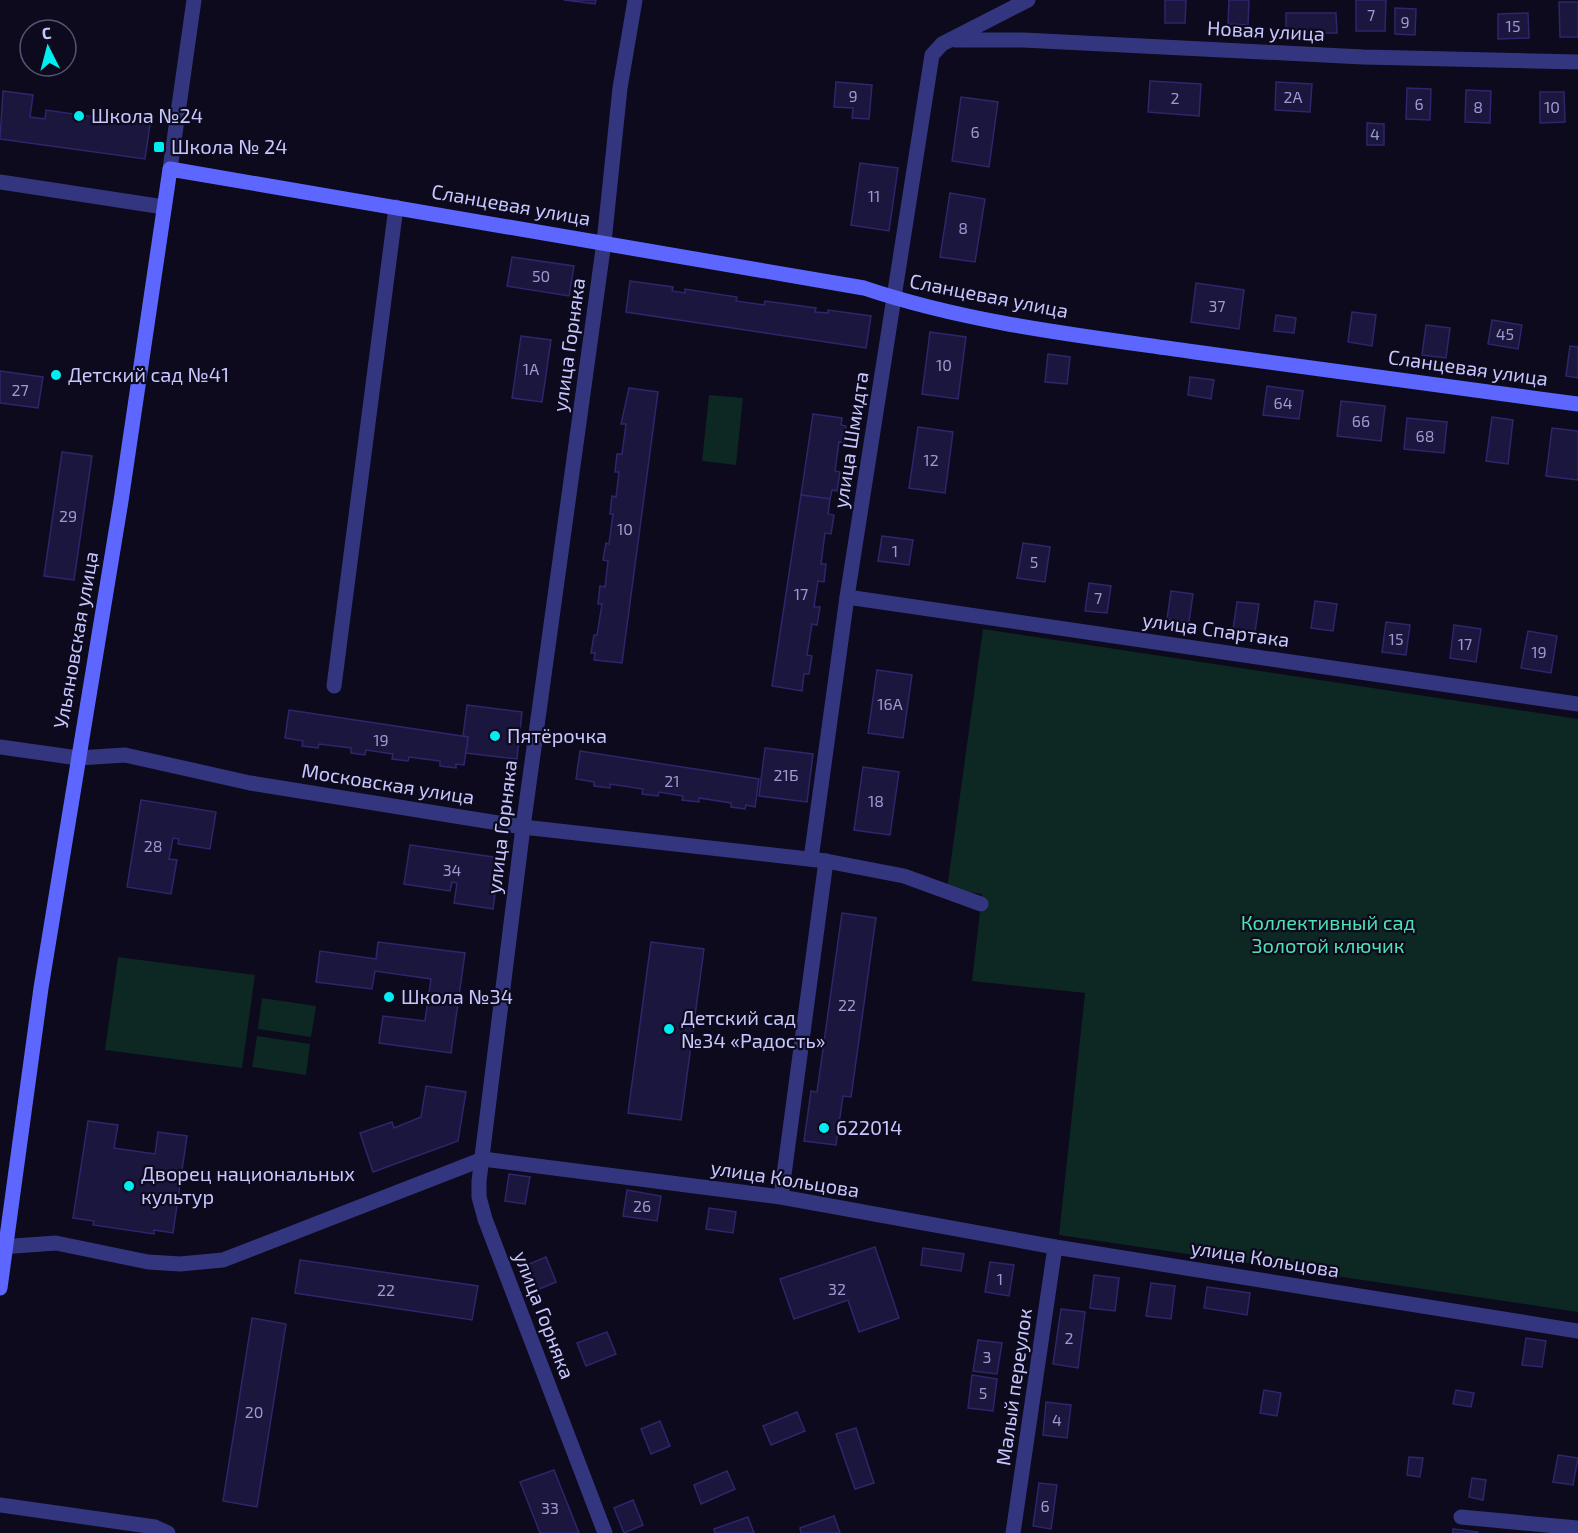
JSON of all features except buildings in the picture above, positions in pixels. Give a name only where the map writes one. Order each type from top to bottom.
[{"type":"main road","name":"Сланцевая улица","points":[[170,169],[864,288],[894,298],[991,321],[1102,339],[1578,404]]},
{"type":"main road","name":"Ульяновская улица","points":[[0,1288],[3,1247],[41,987],[121,501],[170,169]]},
{"type":"street","name":"Ульяновская улица","points":[[170,169],[194,0]]},
{"type":"street","name":"улица Горняка","points":[[605,1533],[484,1219],[479,1197],[523,827],[604,242],[620,88],[635,0]]},
{"type":"street","name":"улица Шмидта","points":[[781,1197],[847,597],[932,55],[942,44],[1028,0]]},
{"type":"street","name":"Новая улица","points":[[952,40],[1023,40],[1363,57],[1578,62]]},
{"type":"street","points":[[0,182],[164,207]]},
{"type":"street","points":[[334,686],[396,207]]},
{"type":"street","name":"улица Спартака","points":[[847,597],[1578,704]]},
{"type":"street","name":"Московская улица","points":[[0,747],[78,758],[125,755],[250,783],[523,827],[819,860],[904,876],[981,904]]},
{"type":"street","name":"улица Кольцова","points":[[3,1247],[56,1243],[148,1262],[180,1264],[223,1260],[483,1159],[781,1197],[1055,1247],[1578,1331]]},
{"type":"street","name":"Малый переулок","points":[[1014,1533],[1055,1247]]},
{"type":"street","points":[[0,1505],[155,1527],[168,1533]]},
{"type":"street","points":[[1461,1517],[1578,1528]]},
{"type":"green space","points":[[709,395],[743,398],[736,465],[702,461]]},
{"type":"green space","name":"Коллективный сад Золотой ключик","points":[[983,629],[1578,719],[1578,1312],[1059,1235],[1085,993],[972,981],[982,894],[947,889]]},
{"type":"green space","points":[[118,957],[255,975],[242,1068],[105,1050]]},
{"type":"green space","points":[[262,998],[316,1006],[311,1037],[258,1029]]},
{"type":"green space","points":[[257,1036],[310,1044],[306,1075],[252,1067]]},
{"type":"place","name":"Школа №24","points":[[79,116]]},
{"type":"place","name":"Школа № 24","points":[[159,147]]},
{"type":"place","name":"Детский сад №41","points":[[56,375]]},
{"type":"place","name":"Пятёрочка","points":[[495,736]]},
{"type":"place","name":"Школа №34","points":[[389,997]]},
{"type":"place","name":"Детский сад №34 «Радость»","points":[[669,1029]]},
{"type":"place","name":"622014","points":[[824,1128]]},
{"type":"place","name":"Дворец национальных культур","points":[[129,1186]]}]
